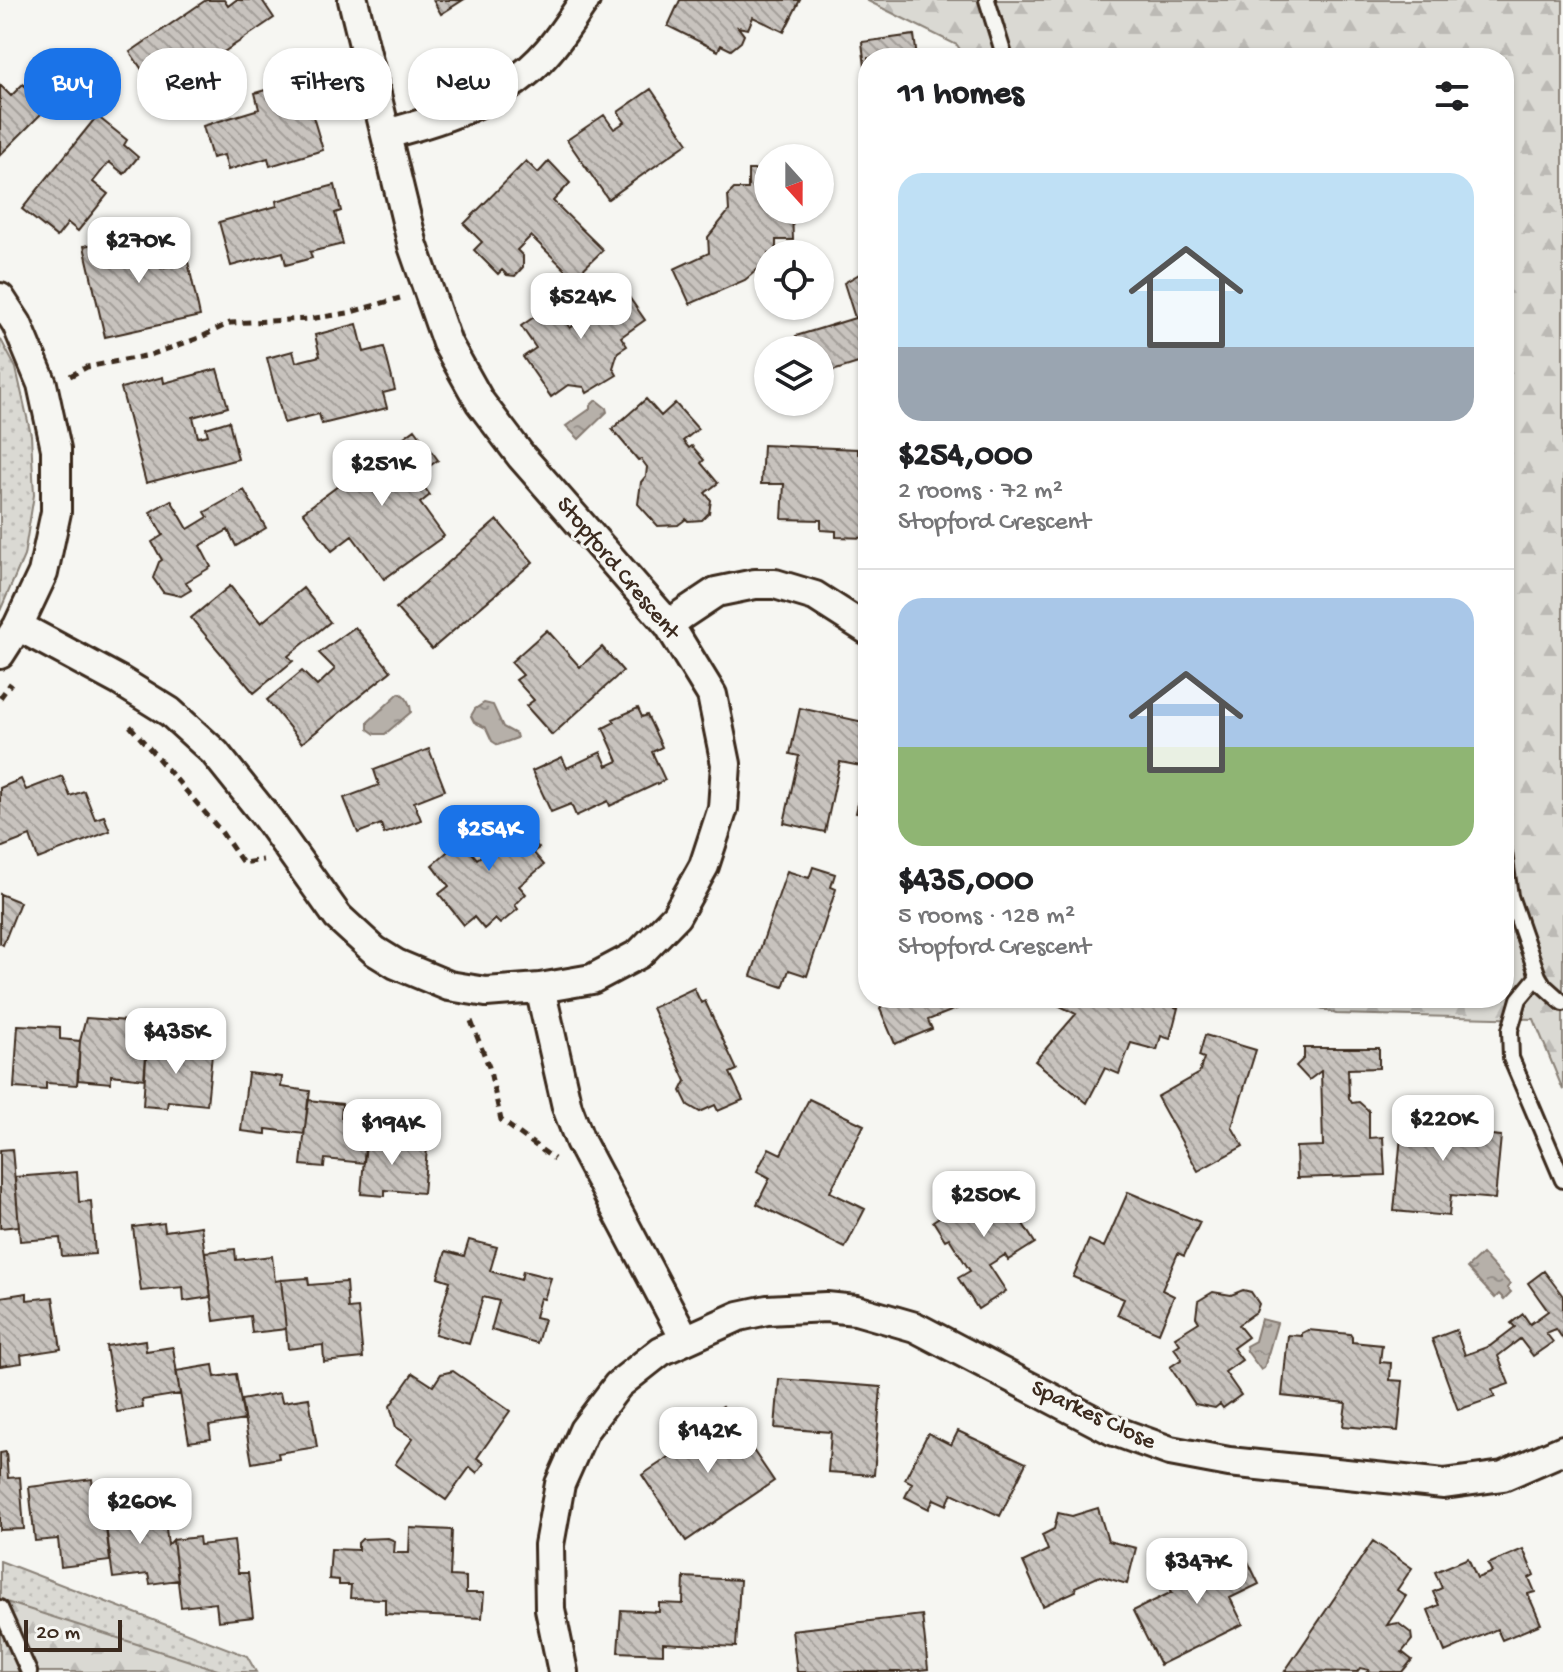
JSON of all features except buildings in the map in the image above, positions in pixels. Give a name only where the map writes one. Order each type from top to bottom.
[{"type":"street","name":"Stopford Crescent","points":[[18,626],[170,712],[215,753],[268,819],[338,917],[375,951],[396,964],[449,986],[486,992],[540,988],[592,979],[639,954],[676,916],[704,866],[723,808],[726,764],[712,695],[669,625],[521,456],[480,402],[447,343],[413,246],[353,0]]},
{"type":"street","points":[[386,134],[423,125],[478,105],[527,72],[548,51],[585,0]]},
{"type":"street","points":[[0,298],[17,324],[42,384],[56,449],[56,512],[43,573],[18,626],[0,654]]},
{"type":"street","points":[[669,625],[716,592],[755,584],[775,584],[815,596],[858,624]]},
{"type":"street","points":[[540,988],[567,1107],[580,1141],[685,1339]]},
{"type":"street","name":"Sparkes Close","points":[[563,1672],[550,1609],[549,1545],[560,1484],[584,1430],[618,1385],[661,1351],[739,1316],[767,1310],[826,1307],[856,1310],[915,1327],[1112,1430],[1170,1451],[1229,1462],[1444,1484],[1503,1476],[1563,1450]]},
{"type":"lane","points":[[987,0],[1002,48]]},
{"type":"lane","points":[[1514,907],[1538,976],[1563,1003]]},
{"type":"lane","points":[[1538,976],[1519,999],[1510,1030],[1511,1058],[1563,1180]]},
{"type":"lane","points":[[0,1608],[29,1672]]},
{"type":"path","points":[[42,384],[67,378],[87,367],[150,355],[199,338],[230,323],[309,319],[348,313],[406,296],[425,282]]},
{"type":"path","points":[[127,721],[220,830],[243,863],[266,859],[273,863]]},
{"type":"path","points":[[461,1014],[471,1021],[489,1067],[501,1120],[558,1163]]},
{"type":"green space","points":[[866,0],[1563,0],[1563,1090],[1534,1019],[1336,1014],[1321,1008],[1514,1008],[1514,48],[959,48]]},
{"type":"green space","points":[[0,338],[16,368],[31,435],[34,495],[24,556],[0,611]]},
{"type":"green space","points":[[0,1561],[247,1656],[256,1672],[0,1672]]},
{"type":"green space","points":[[0,1600],[224,1672],[0,1672]]},
{"type":"water","points":[[596,400],[607,412],[579,439],[566,426],[590,409]]},
{"type":"water","points":[[399,693],[408,701],[411,712],[385,734],[375,734],[368,729],[368,722]]},
{"type":"water","points":[[484,703],[493,705],[503,727],[516,734],[517,738],[498,745],[492,741],[486,728],[474,722],[471,716]]},
{"type":"water","points":[[1482,1254],[1510,1284],[1507,1288],[1511,1292],[1504,1299],[1499,1294],[1495,1298],[1467,1268]]},
{"type":"water","points":[[1261,1319],[1277,1323],[1261,1370],[1246,1346],[1255,1341]]}]
